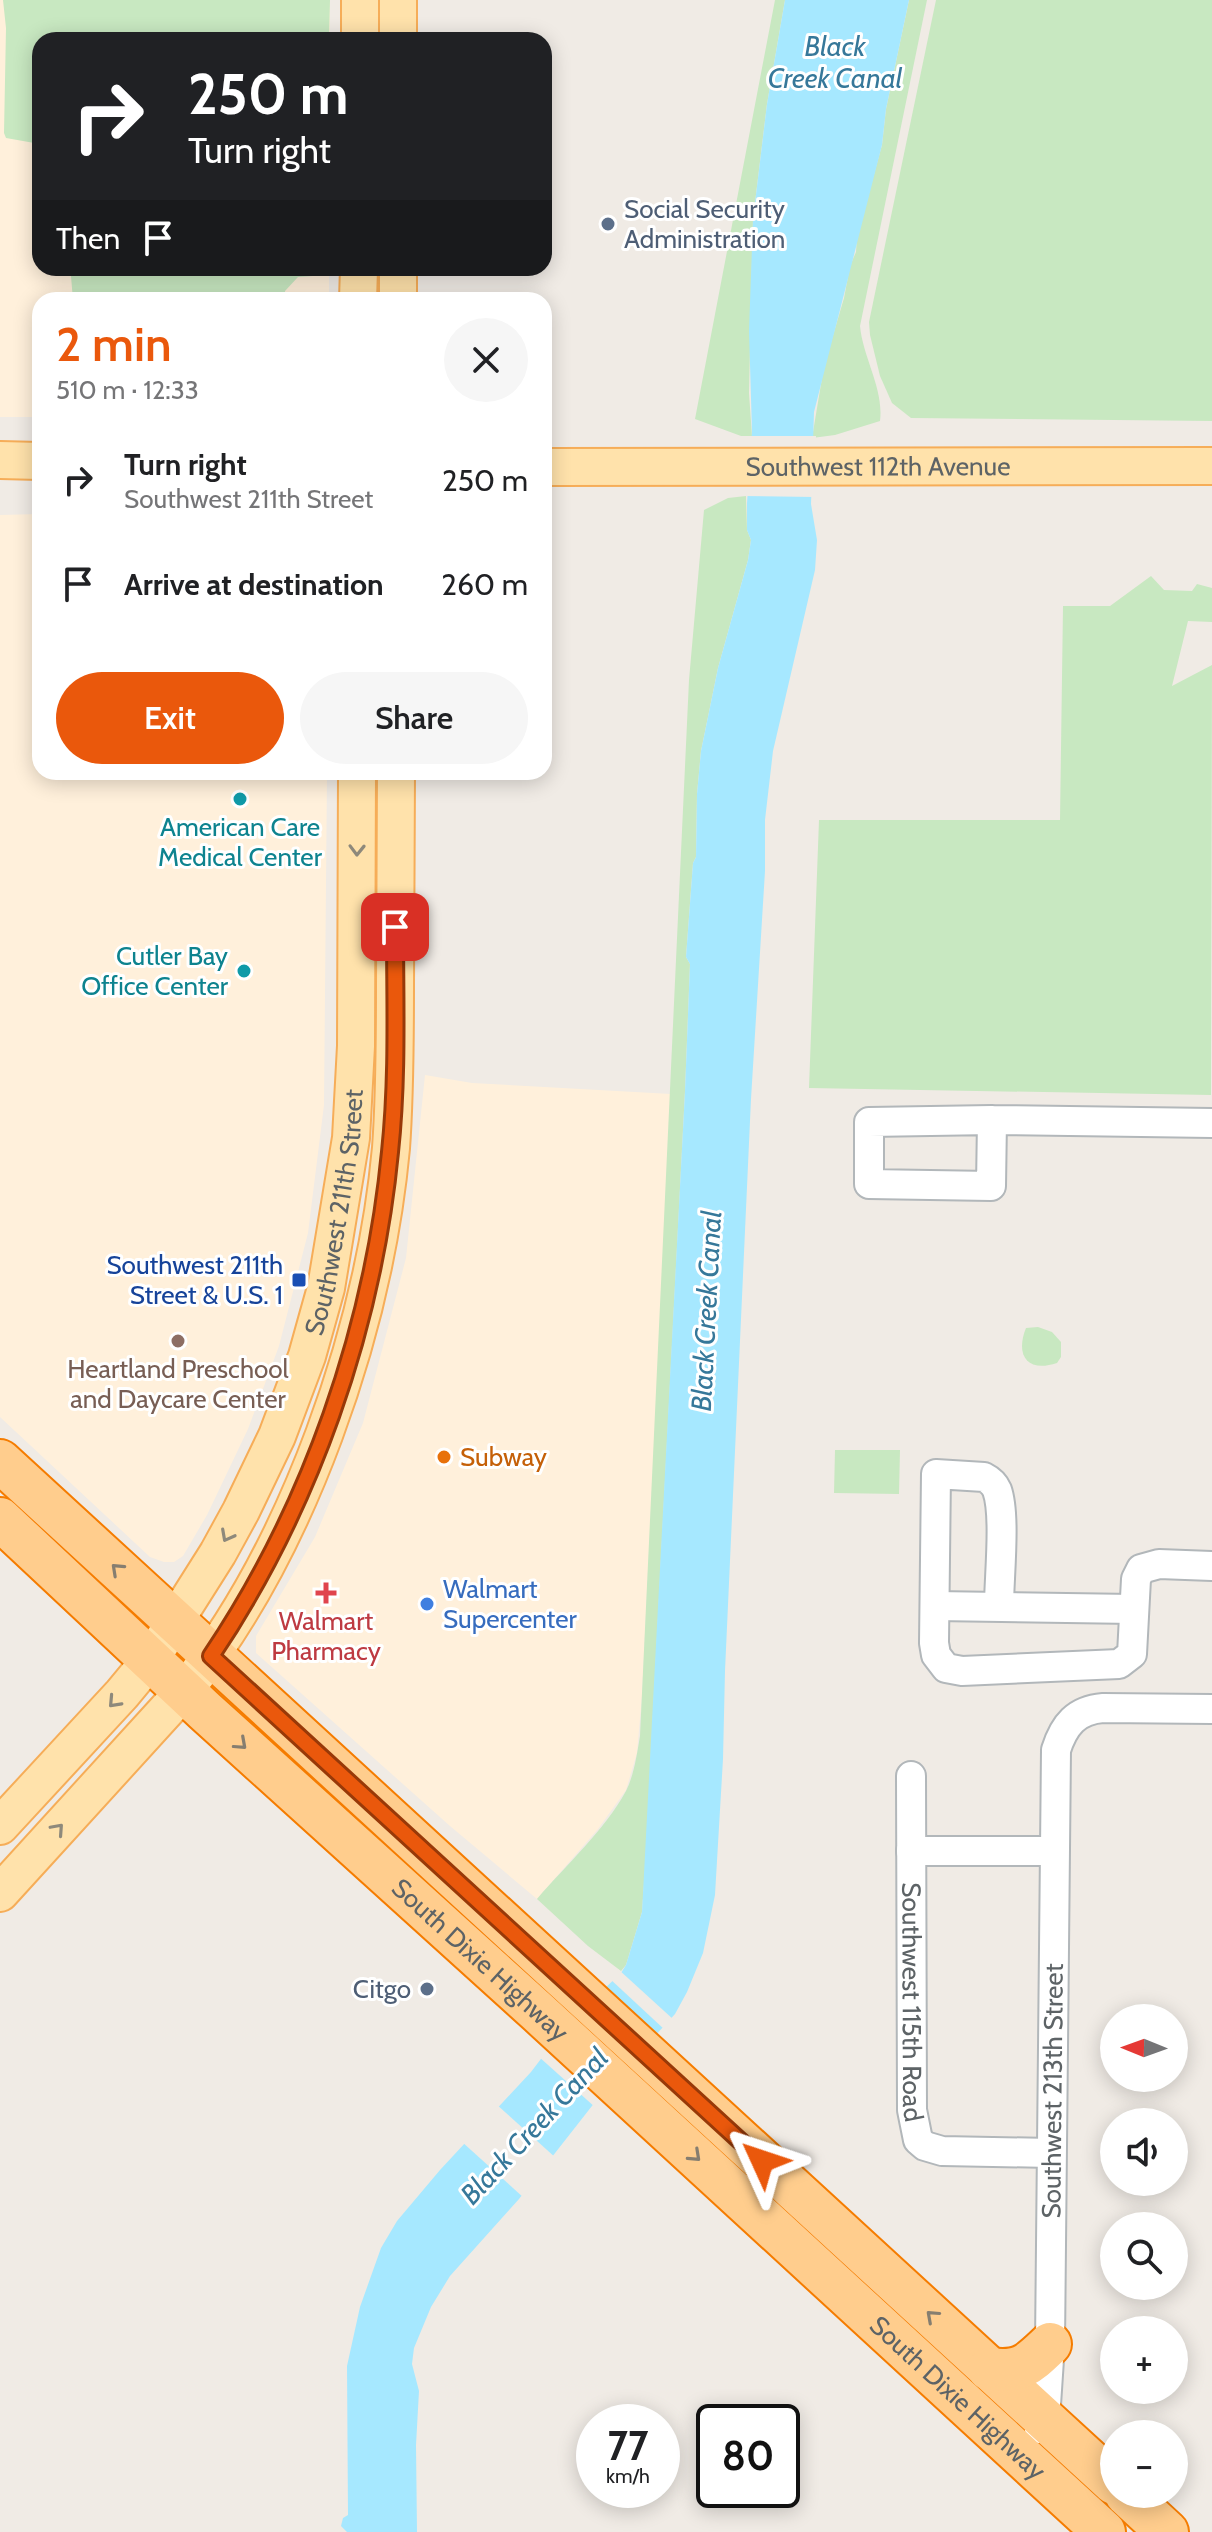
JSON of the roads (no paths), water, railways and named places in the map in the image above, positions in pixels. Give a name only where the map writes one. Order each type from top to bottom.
[{"type":"highway","name":"South Dixie Highway","points":[[0,1461],[1100,2470]]},
{"type":"highway","name":"South Dixie Highway","points":[[0,1519],[1104,2532]]},
{"type":"highway","points":[[989,2369],[1009,2371],[1021,2368],[1050,2344]]},
{"type":"highway","points":[[1141,2508],[1167,2532]]},
{"type":"main road","points":[[360,0],[360,32]]},
{"type":"main road","points":[[398,0],[398,32]]},
{"type":"main road","points":[[0,460],[32,461]]},
{"type":"main road","name":"Southwest 112th Avenue","points":[[552,467],[1212,466]]},
{"type":"main road","name":"Southwest 211th Street","points":[[0,1826],[151,1659],[218,1553],[272,1446],[307,1356],[326,1288],[347,1174],[354,1104],[357,780]]},
{"type":"main road","name":"Southwest 211th Street","points":[[0,1893],[184,1691],[211,1656],[261,1574],[297,1498],[343,1378],[373,1262],[389,1162],[393,1106],[396,780]]},
{"type":"street","points":[[992,1120],[991,1186],[869,1184],[869,1122],[992,1120],[1212,1123]]},
{"type":"street","points":[[999,1606],[1000,1514],[997,1490],[984,1477],[936,1474],[936,1655],[946,1668],[962,1671],[1119,1664],[1132,1654],[1136,1579],[1146,1566],[1212,1566]]},
{"type":"street","points":[[935,1606],[1134,1609]]},
{"type":"street","name":"Southwest 213th Street","points":[[1045,2420],[1050,2344],[1054,1762],[1059,1739],[1070,1720],[1086,1711],[1103,1708],[1212,1709]]},
{"type":"street","name":"Southwest 115th Road","points":[[911,1776],[912,2110],[918,2140],[925,2146],[942,2151],[1051,2153]]},
{"type":"street","points":[[911,1851],[1054,1851]]},
{"type":"street","points":[[1019,2454],[1045,2420]]},
{"type":"water","name":"Black Creek Canal","points":[[785,0],[909,0],[886,109],[882,145],[814,412],[811,504],[817,540],[815,570],[773,751],[765,820],[715,1895],[703,1953],[675,2014],[599,2097],[519,2199],[450,2276],[431,2307],[414,2348],[412,2364],[419,2391],[417,2532],[347,2532],[341,2526],[343,2518],[348,2515],[347,2366],[360,2307],[381,2248],[397,2221],[531,2072],[569,2022],[621,1973],[642,1912],[685,1091],[690,964],[686,957],[696,857],[697,794],[701,751],[718,668],[751,540],[747,530],[747,503],[752,432],[749,331],[753,219],[767,104]]},
{"type":"place","name":"Social Security Administration","points":[[608,224]]},
{"type":"place","name":"American Care Medical Center","points":[[240,799]]},
{"type":"place","name":"Cutler Bay Office Center","points":[[244,971]]},
{"type":"place","name":"Southwest 211th Street & U.S. 1","points":[[299,1280]]},
{"type":"place","name":"Heartland Preschool and Daycare Center","points":[[178,1341]]},
{"type":"place","name":"Subway","points":[[444,1457]]},
{"type":"place","name":"Walmart Pharmacy","points":[[326,1593]]},
{"type":"place","name":"Walmart Supercenter","points":[[427,1604]]},
{"type":"place","name":"Citgo","points":[[427,1989]]}]
